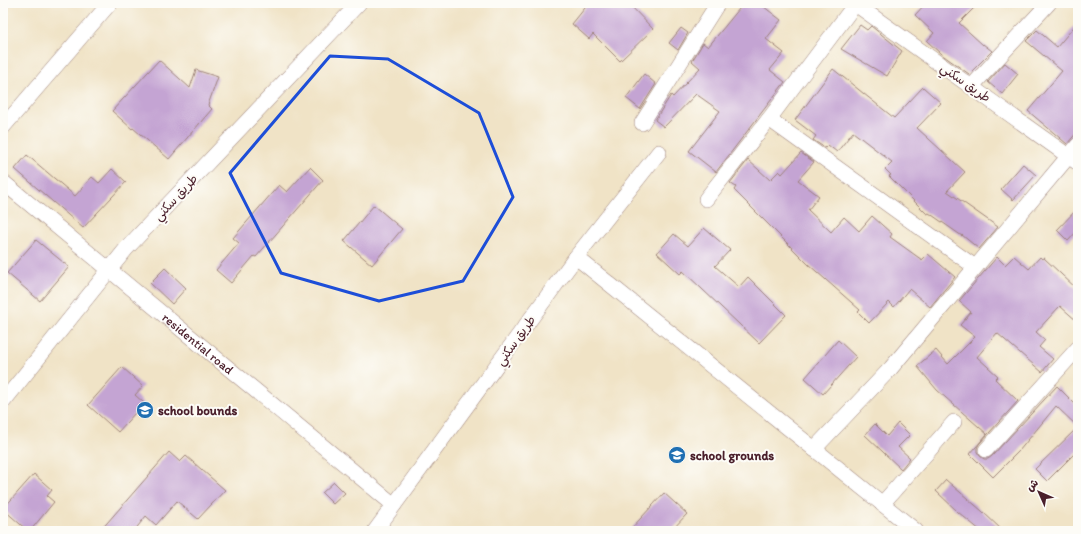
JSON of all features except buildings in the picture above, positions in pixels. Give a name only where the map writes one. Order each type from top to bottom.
[{"type":"street","points":[[3,127],[110,3]]},
{"type":"street","name":"طريق سكني","points":[[3,402],[126,249],[359,3]]},
{"type":"street","points":[[642,123],[718,3]]},
{"type":"street","points":[[706,199],[769,119],[855,3]]},
{"type":"street","name":"طريق سكني","points":[[855,3],[972,86],[1075,155]]},
{"type":"street","points":[[972,86],[1049,3]]},
{"type":"street","points":[[769,119],[975,267]]},
{"type":"street","name":"طريق سكني","points":[[375,531],[576,257],[659,152]]},
{"type":"street","points":[[814,449],[891,368],[975,267],[1075,155]]},
{"type":"street","name":"residential road","points":[[3,182],[394,505]]},
{"type":"street","points":[[576,257],[916,531]]},
{"type":"street","points":[[986,450],[1078,348]]},
{"type":"street","points":[[882,504],[954,422]]},
{"type":"highlighted area","points":[[330,56],[388,59],[479,113],[513,197],[463,281],[379,301],[281,273],[230,173]]},
{"type":"place","name":"school bounds","points":[[145,410]]},
{"type":"place","name":"school grounds","points":[[677,455]]}]
